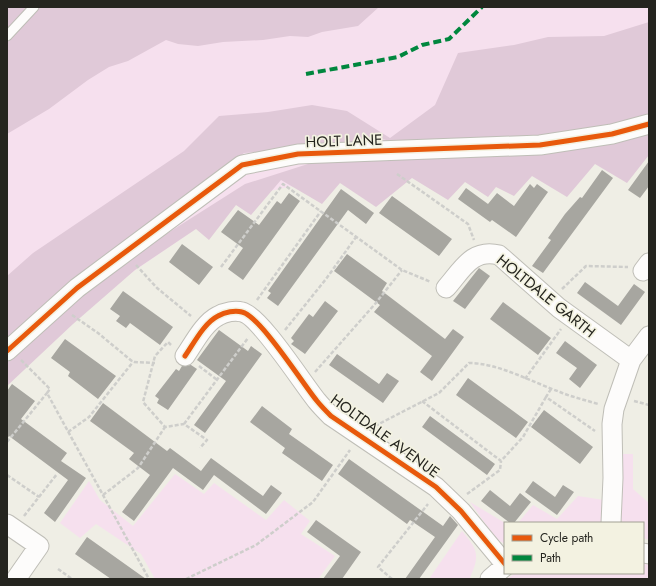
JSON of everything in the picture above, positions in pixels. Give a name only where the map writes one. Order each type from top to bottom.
[{"type":"street","name":"HOLT LANE","points":[[9,349],[78,288],[242,165],[298,154],[540,145],[612,134],[649,124]]},
{"type":"street","name":"HOLTDALE GARTH","points":[[446,288],[470,260],[479,254],[488,252],[498,255],[570,316],[631,360]]},
{"type":"street","points":[[185,356],[205,327],[218,316],[231,312],[243,312],[253,320]]},
{"type":"street","name":"HOLTDALE AVENUE","points":[[253,320],[280,350],[304,384],[331,416],[361,434],[436,487],[461,511],[504,564]]},
{"type":"street","points":[[611,522],[614,409],[631,360],[649,336]]},
{"type":"street","points":[[11,526],[40,546],[16,579]]},
{"type":"street","points":[[490,579],[504,566]]},
{"type":"lane","points":[[7,36],[34,7]]},
{"type":"path","points":[[397,174],[468,224],[479,254]]},
{"type":"path","points":[[221,267],[283,184],[402,270],[446,288]]},
{"type":"path","points":[[184,424],[216,379],[321,211]]},
{"type":"path","points":[[282,333],[326,279],[356,237]]},
{"type":"path","points":[[132,260],[157,288],[205,327]]},
{"type":"path","points":[[550,300],[586,266],[646,267]]},
{"type":"path","points":[[304,384],[375,304],[402,270]]},
{"type":"path","points":[[68,313],[98,332],[133,362],[155,363]]},
{"type":"path","points":[[525,379],[570,316]]},
{"type":"path","points":[[165,427],[143,402],[155,363],[155,356],[168,342],[216,379]]},
{"type":"path","points":[[7,442],[50,389],[20,358],[9,349]]},
{"type":"path","points":[[68,432],[89,417],[133,362]]},
{"type":"path","points":[[186,579],[256,545],[313,502],[361,434],[439,393],[469,363],[481,363],[552,389],[614,409]]},
{"type":"path","points":[[483,482],[500,470],[501,461],[523,437],[552,389]]},
{"type":"path","points":[[47,393],[149,579]]},
{"type":"path","points":[[546,397],[612,442]]},
{"type":"path","points":[[422,401],[501,461]]},
{"type":"path","points":[[103,495],[138,468],[165,427],[184,424],[207,440],[200,448]]},
{"type":"path","points":[[11,526],[39,497],[57,474]]},
{"type":"path","points":[[7,475],[39,497]]},
{"type":"path","points":[[392,579],[378,567],[427,504],[446,497]]},
{"type":"path","points":[[58,569],[72,579]]},
{"type":"shaded area","points":[[7,7],[649,7],[649,104],[585,123],[242,197],[7,358]]},
{"type":"shaded area","points":[[7,7],[379,7],[358,26],[322,32],[308,37],[290,36],[263,40],[223,42],[198,46],[178,44],[166,40],[128,61],[109,67],[88,80],[49,109],[7,134]]},
{"type":"shaded area","points":[[649,22],[649,155],[627,183],[595,164],[567,197],[532,176],[514,196],[496,187],[488,197],[465,182],[448,200],[412,178],[376,207],[340,183],[322,204],[281,180],[251,215],[236,205],[209,240],[196,229],[135,270],[73,324],[7,386],[7,276],[33,253],[184,151],[219,116],[268,112],[312,105],[347,111],[390,138],[435,105],[458,53],[514,45],[548,37],[604,36]],"holes":[[[386,139],[245,184],[67,297],[244,153],[352,144]]]},
{"type":"shaded area","points":[[621,454],[633,454],[633,489],[649,503],[649,540],[644,538],[644,522],[622,522],[621,519]]},
{"type":"shaded area","points":[[175,474],[204,494],[214,483],[266,520],[284,500],[310,521],[301,534],[335,556],[319,578],[321,579],[155,579],[141,554],[96,524],[80,538],[60,523],[89,481],[100,500],[133,526]]},
{"type":"shaded area","points":[[578,496],[604,500],[603,520],[600,522],[519,522],[533,505],[557,519]]},
{"type":"shaded area","points":[[470,502],[504,522],[504,543],[496,539]]},
{"type":"shaded area","points":[[462,531],[476,553],[475,564],[470,578],[429,579]]},
{"type":"shaded area","points":[[644,563],[649,565],[649,579],[506,579],[514,574],[644,574]]},
{"type":"building","points":[[649,161],[649,186],[640,198],[628,190]]},
{"type":"building","points":[[602,170],[613,178],[543,273],[532,266],[551,240],[548,238],[565,214],[580,197],[582,198]]},
{"type":"building","points":[[530,184],[534,188],[537,184],[548,192],[516,237],[492,220],[490,222],[458,199],[466,188],[488,204],[497,193],[514,206]]},
{"type":"building","points":[[341,189],[374,213],[366,224],[348,210],[278,306],[267,298],[271,293],[268,291]]},
{"type":"building","points":[[289,193],[300,201],[243,280],[228,269],[243,248],[221,232],[238,210],[259,225],[277,201],[281,204]]},
{"type":"building","points":[[392,196],[452,239],[439,256],[379,213]]},
{"type":"building","points":[[182,244],[213,267],[199,285],[169,262]]},
{"type":"building","points":[[347,254],[387,283],[382,291],[445,339],[453,329],[464,337],[432,381],[420,372],[432,356],[374,312],[380,305],[334,271]]},
{"type":"building","points":[[479,268],[490,276],[465,309],[453,301]]},
{"type":"building","points":[[585,282],[618,306],[634,284],[645,292],[621,325],[577,293]]},
{"type":"building","points":[[123,291],[173,327],[160,345],[130,323],[126,328],[116,321],[120,316],[110,309]]},
{"type":"building","points":[[325,301],[338,311],[305,354],[291,344],[294,341],[291,338],[309,314],[313,317]]},
{"type":"building","points":[[503,302],[551,338],[538,355],[490,319]]},
{"type":"building","points":[[219,330],[248,351],[251,346],[262,354],[205,433],[194,425],[226,381],[197,360]]},
{"type":"building","points":[[65,339],[116,376],[98,399],[68,376],[70,372],[51,358]]},
{"type":"building","points":[[565,341],[597,365],[580,388],[569,379],[577,368],[556,353]]},
{"type":"building","points":[[337,354],[379,384],[387,373],[399,381],[383,403],[329,365]]},
{"type":"building","points":[[191,365],[197,369],[168,410],[157,403],[159,399],[155,396],[176,369],[179,371],[182,366]]},
{"type":"building","points":[[468,378],[528,422],[516,438],[456,395]]},
{"type":"building","points":[[12,384],[35,401],[21,419],[67,453],[61,461],[86,478],[55,522],[44,513],[68,480],[9,436],[7,439],[7,391]]},
{"type":"building","points":[[103,403],[167,451],[170,448],[201,471],[211,458],[263,496],[271,485],[282,493],[266,514],[214,475],[203,490],[173,468],[134,521],[122,512],[150,475],[129,459],[134,453],[90,421]]},
{"type":"building","points":[[262,406],[292,429],[289,434],[333,465],[322,481],[282,453],[285,448],[250,422]]},
{"type":"building","points":[[544,410],[593,447],[580,464],[531,427]]},
{"type":"building","points":[[430,416],[495,464],[487,475],[422,427]]},
{"type":"building","points":[[349,459],[443,526],[450,516],[458,525],[419,579],[405,579],[435,537],[410,520],[407,524],[338,474]]},
{"type":"building","points":[[533,481],[555,497],[563,485],[574,492],[557,515],[525,492]]},
{"type":"building","points":[[490,490],[510,506],[520,493],[531,502],[515,522],[509,522],[481,501]]},
{"type":"building","points":[[316,520],[361,552],[342,579],[323,579],[340,556],[307,532]]},
{"type":"building","points":[[87,537],[146,579],[111,579],[75,554]]},
{"type":"marked path","points":[[306,74],[398,57],[422,45],[449,39],[482,7]]},
{"type":"cycle path","points":[[7,351],[77,288],[242,165],[298,154],[540,145],[612,134],[649,124]]},
{"type":"cycle path","points":[[185,356],[204,328],[213,319],[227,312],[236,311],[250,316],[270,337],[317,401],[331,416],[436,487],[461,511],[504,563]]}]
